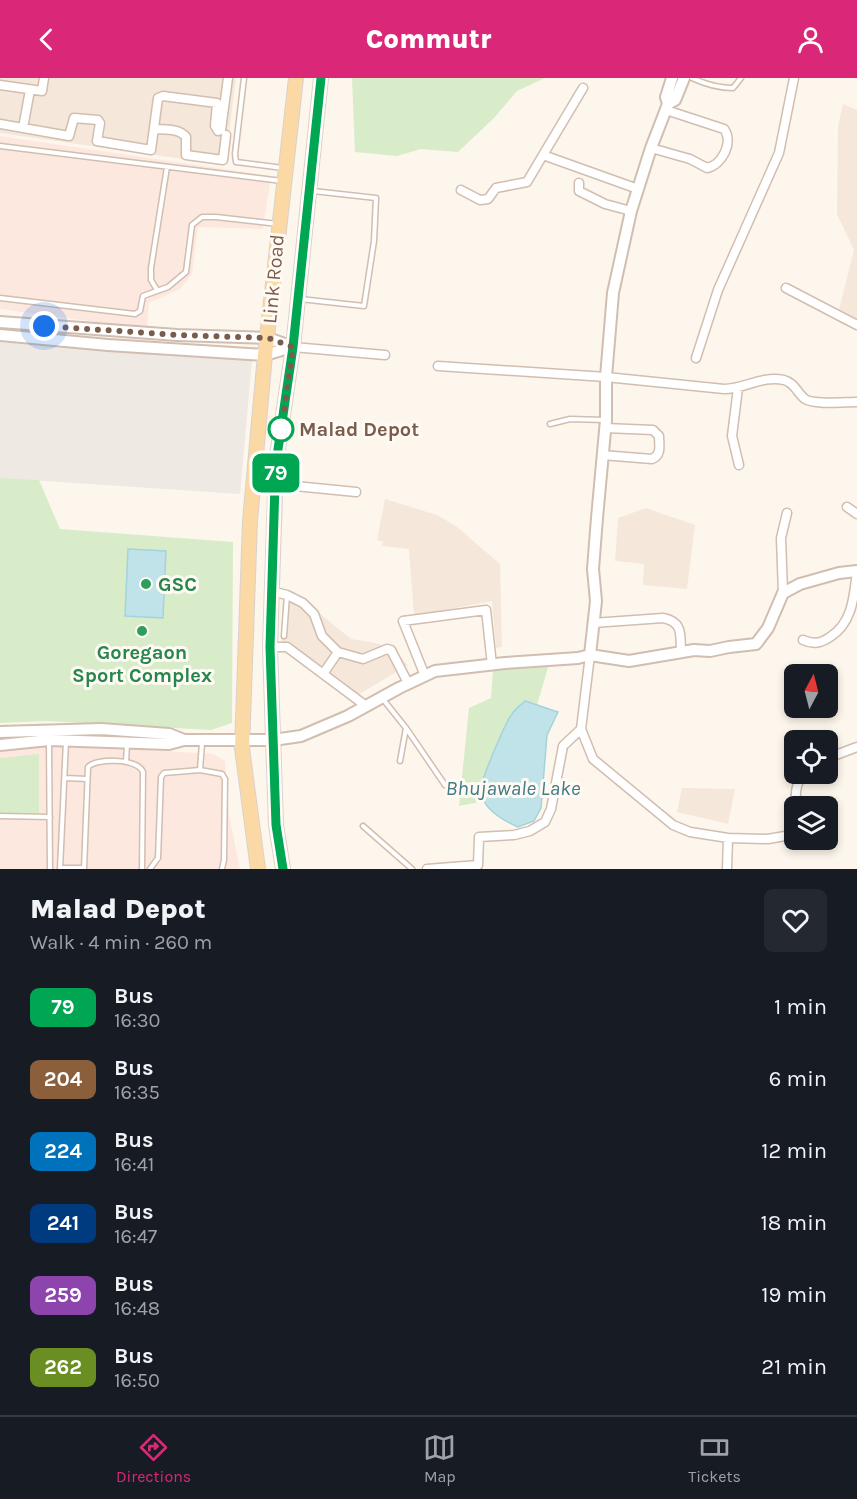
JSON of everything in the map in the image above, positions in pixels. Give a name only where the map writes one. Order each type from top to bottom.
[{"type":"main road","name":"Link Road","points":[[257,869],[242,736],[250,521],[265,355],[296,78]]},
{"type":"main road","name":"Link Road","points":[[283,869],[276,825],[270,647],[276,463],[293,347],[321,78]]},
{"type":"street","points":[[0,85],[42,91],[44,78]]},
{"type":"street","points":[[0,124],[69,136],[74,118],[98,120],[100,123],[97,141],[151,150],[158,98],[163,96],[217,103],[215,126],[218,131],[221,130],[228,78]]},
{"type":"street","points":[[667,107],[666,97],[672,78]]},
{"type":"street","points":[[684,78],[675,100],[667,107],[651,147],[631,211],[614,293],[593,569],[596,601],[581,729],[593,759],[673,825],[690,832],[728,837],[768,839],[784,836]]},
{"type":"street","points":[[696,358],[718,290],[779,153],[794,78]]},
{"type":"street","points":[[461,190],[480,200],[488,199],[496,188],[527,182],[583,88]]},
{"type":"street","points":[[23,128],[30,90]]},
{"type":"street","points":[[651,147],[690,159],[707,168],[718,164],[729,146],[728,135],[724,129],[667,107]]},
{"type":"street","points":[[154,129],[177,131],[183,134],[186,137],[186,155],[223,160],[226,135]]},
{"type":"street","points":[[543,155],[638,189]]},
{"type":"street","points":[[577,187],[605,204],[631,211]]},
{"type":"street","points":[[786,288],[857,325]]},
{"type":"street","points":[[0,322],[268,338],[293,347],[385,355]]},
{"type":"street","points":[[108,345],[110,330]]},
{"type":"street","points":[[0,335],[108,345],[265,355],[293,347]]},
{"type":"street","points":[[438,366],[606,376],[724,388],[738,388],[760,380],[784,380],[798,389],[806,399],[813,402],[857,402]]},
{"type":"street","points":[[738,388],[732,436],[739,465]]},
{"type":"street","points":[[602,455],[652,459],[660,452],[659,436],[653,430],[605,424]]},
{"type":"street","points":[[275,484],[356,492]]},
{"type":"street","points":[[847,507],[857,514]]},
{"type":"street","points":[[0,732],[67,735],[127,743],[170,744],[184,740],[242,736],[273,740],[301,736],[435,671],[590,655],[628,661],[756,644],[768,628],[783,594],[781,538],[787,513]]},
{"type":"street","points":[[783,594],[800,584],[839,573],[857,571],[854,597],[843,625],[835,634],[822,642],[811,644],[803,640]]},
{"type":"street","points":[[271,591],[287,595],[303,603],[314,614],[322,636],[338,652],[363,659],[387,649],[391,650],[408,683]]},
{"type":"street","points":[[425,676],[403,621],[486,610],[492,665]]},
{"type":"street","points":[[593,623],[663,618],[672,620],[679,629],[681,653]]},
{"type":"street","points":[[270,647],[287,647],[366,706]]},
{"type":"street","points":[[323,674],[338,652]]},
{"type":"street","points":[[0,745],[49,740],[100,729],[169,734],[184,740]]},
{"type":"street","points":[[427,869],[478,865],[479,837],[514,835],[530,831],[545,822],[551,809],[563,746],[581,729]]},
{"type":"street","points":[[838,754],[857,747]]},
{"type":"street","points":[[727,869],[728,837]]},
{"type":"lane","points":[[244,78],[236,162],[285,175]]},
{"type":"lane","points":[[692,78],[708,85],[733,88],[741,78]]},
{"type":"lane","points":[[0,146],[167,167],[285,175]]},
{"type":"lane","points":[[157,290],[151,280],[167,167]]},
{"type":"lane","points":[[298,298],[364,306],[374,241],[376,198],[309,190]]},
{"type":"lane","points":[[0,298],[135,314],[140,311],[143,296],[168,287],[186,272],[192,225],[202,217],[279,224]]},
{"type":"lane","points":[[550,423],[570,419],[605,424]]},
{"type":"lane","points":[[284,636],[287,595]]},
{"type":"lane","points":[[270,627],[285,627]]},
{"type":"lane","points":[[381,698],[406,728],[445,785]]},
{"type":"lane","points":[[400,761],[406,728]]},
{"type":"lane","points":[[67,735],[60,868],[84,869],[88,767],[91,763],[126,762],[142,767],[143,772],[142,869]]},
{"type":"lane","points":[[49,740],[50,869]]},
{"type":"lane","points":[[200,770],[202,740]]},
{"type":"lane","points":[[126,762],[127,743]]},
{"type":"lane","points":[[150,869],[158,858],[161,777],[164,773],[200,770],[222,774],[225,779],[222,869]]},
{"type":"lane","points":[[65,778],[87,779]]},
{"type":"lane","points":[[0,816],[50,816]]},
{"type":"lane","points":[[363,826],[412,869]]},
{"type":"shaded area","points":[[0,78],[236,78],[225,165],[0,133]]},
{"type":"shaded area","points":[[843,104],[857,110],[857,319],[839,310],[854,250],[837,214],[838,126]]},
{"type":"shaded area","points":[[0,136],[271,176],[263,229],[198,227],[192,274],[180,289],[149,303],[147,329],[0,309]]},
{"type":"shaded area","points":[[0,342],[252,361],[240,494],[0,478]]},
{"type":"shaded area","points":[[385,499],[437,515],[456,526],[500,564],[502,647],[496,648],[492,601],[414,616],[409,549],[382,546],[383,542],[377,540]]},
{"type":"shaded area","points":[[646,508],[695,525],[687,589],[643,585],[644,564],[615,561],[618,518]]},
{"type":"shaded area","points":[[283,592],[302,599],[351,639],[376,643],[392,649],[408,665],[356,696],[281,650]]},
{"type":"shaded area","points":[[55,744],[213,754],[225,761],[229,815],[240,869],[0,869],[0,752]]},
{"type":"shaded area","points":[[682,788],[735,789],[728,824],[677,812]]},
{"type":"green space","points":[[352,78],[545,78],[517,91],[494,118],[458,152],[421,149],[397,156],[355,152]]},
{"type":"green space","name":"Goregaon Sport Complex","points":[[0,478],[39,480],[60,529],[233,542],[232,723],[211,730],[46,721],[0,723]]},
{"type":"green space","points":[[549,664],[537,705],[525,701],[511,714],[481,788],[485,801],[459,806],[469,708],[491,698],[493,668]]},
{"type":"green space","points":[[39,754],[39,813],[0,813],[0,758]]},
{"type":"water","name":"GSC","points":[[128,549],[166,551],[163,618],[125,616]]},
{"type":"water","name":"Bhujawale Lake","points":[[525,701],[558,712],[547,735],[541,808],[534,821],[518,827],[499,817],[488,807],[484,802],[481,788],[505,727],[513,712]]},
{"type":"railway","points":[[283,869],[269,751],[270,552],[318,78]]},
{"type":"bus line","name":"79","points":[[283,869],[276,825],[270,647],[276,463],[293,347],[321,78]]},
{"type":"place","name":"Malad Depot","points":[[281,429]]},
{"type":"place","name":"GSC","points":[[146,584]]},
{"type":"place","name":"Goregaon Sport Complex","points":[[142,631]]},
{"type":"route","points":[[44,326],[177,335],[268,338],[293,347],[280,440],[281,429]]}]
